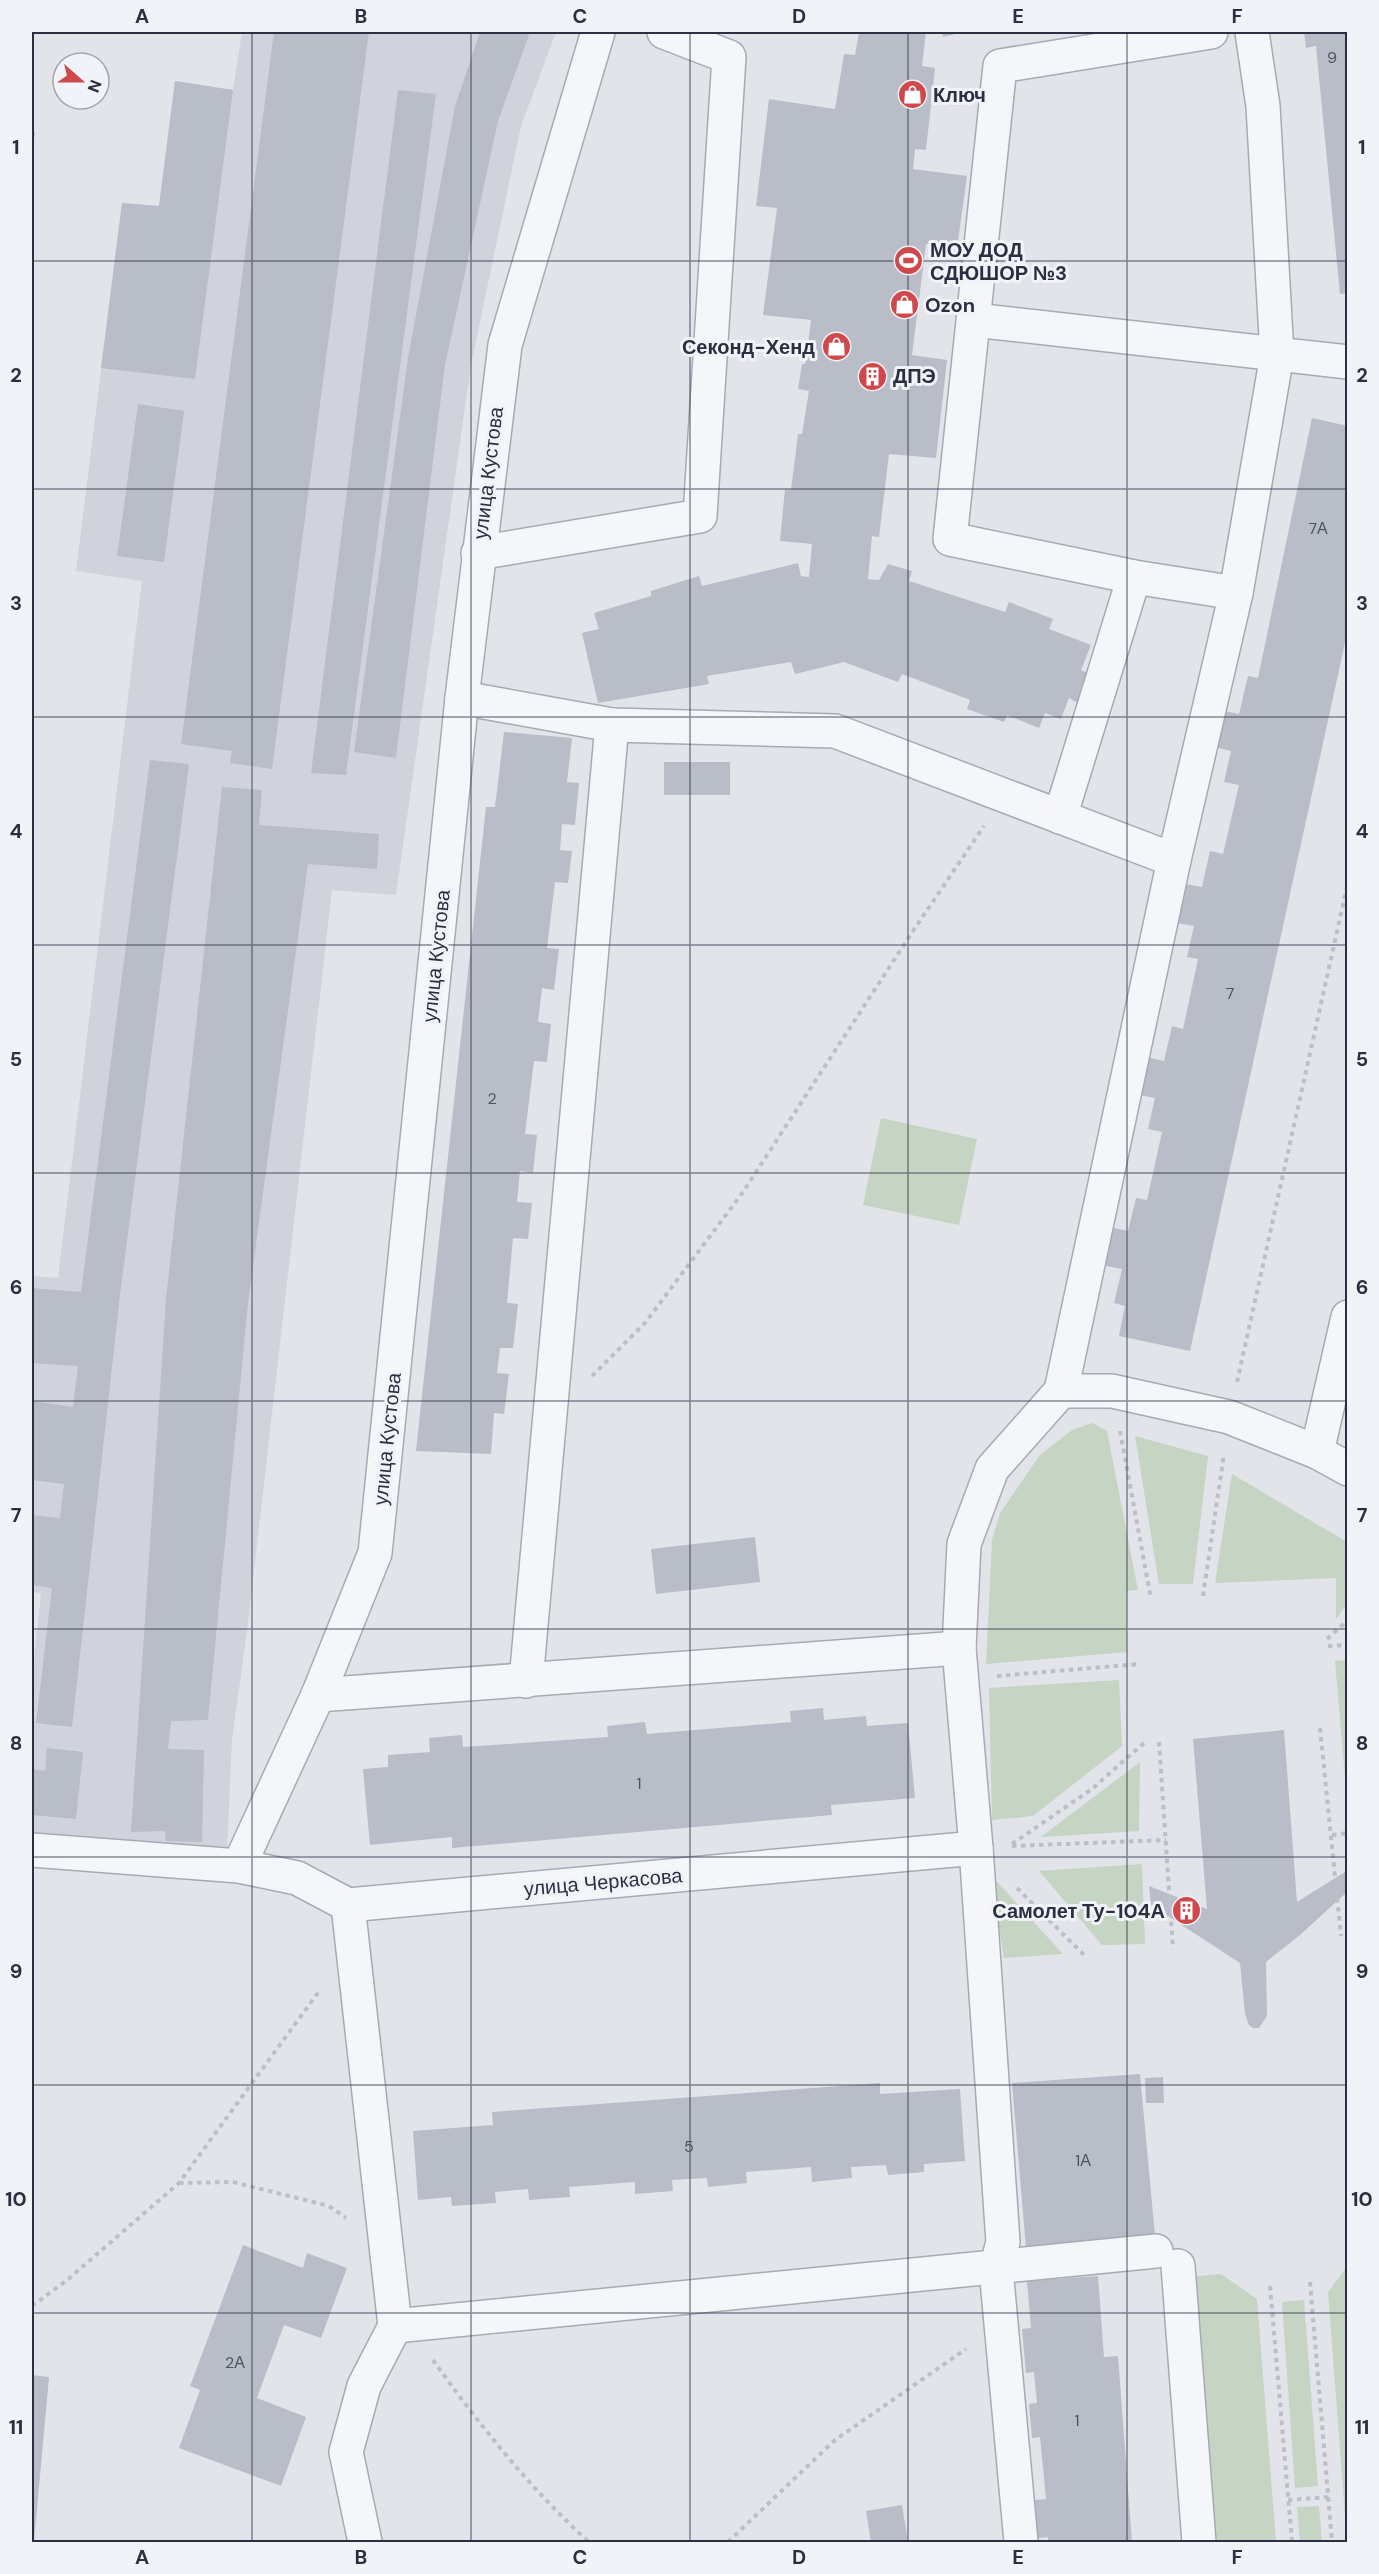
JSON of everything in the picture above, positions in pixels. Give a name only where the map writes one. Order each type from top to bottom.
[{"type":"street","name":"улица Кустова","points":[[238,1866],[318,1695],[375,1553],[462,698],[505,345],[598,32]]},
{"type":"street","points":[[478,553],[700,516],[729,57],[664,32]]},
{"type":"street","points":[[1211,32],[1000,66],[950,539],[1134,577],[1236,593]]},
{"type":"street","points":[[1021,2542],[996,2269],[1003,2241],[976,1848],[960,1664],[964,1544],[992,1469],[1061,1390],[1174,860],[1236,593],[1277,355],[1263,106],[1252,32]]},
{"type":"street","points":[[974,320],[1347,362]]},
{"type":"street","points":[[1060,817],[1134,577]]},
{"type":"street","points":[[462,698],[612,725],[835,731],[1174,860]]},
{"type":"street","points":[[526,1681],[612,725]]},
{"type":"street","points":[[1317,1452],[1347,1317]]},
{"type":"street","points":[[1061,1390],[1112,1392],[1229,1417],[1317,1452],[1347,1470]]},
{"type":"street","points":[[318,1695],[526,1681],[960,1664]]},
{"type":"street","name":"улица Черкасова","points":[[348,1905],[976,1848]]},
{"type":"street","points":[[32,1850],[238,1866],[297,1878],[348,1905],[386,2247],[402,2326],[364,2386],[346,2452],[365,2542]]},
{"type":"street","points":[[402,2326],[996,2269],[1167,2259],[1199,2542]]},
{"type":"path","points":[[589,1379],[645,1323],[742,1192],[911,934],[1005,796]]},
{"type":"path","points":[[1203,1596],[1229,1417],[1347,882]]},
{"type":"path","points":[[1112,1392],[1151,1599]]},
{"type":"path","points":[[1327,1640],[1347,1620]]},
{"type":"path","points":[[1328,1646],[1347,1645]]},
{"type":"path","points":[[960,1664],[1140,1664]]},
{"type":"path","points":[[1320,1728],[1341,1936]]},
{"type":"path","points":[[1145,1742],[1092,1789],[1009,1846],[1166,1840]]},
{"type":"path","points":[[1158,1742],[1173,1949]]},
{"type":"path","points":[[1332,1835],[1347,1833]]},
{"type":"path","points":[[976,1848],[1085,1956]]},
{"type":"path","points":[[32,2306],[66,2281],[179,2183],[353,1947]]},
{"type":"path","points":[[179,2183],[233,2182],[329,2206],[386,2247]]},
{"type":"path","points":[[1310,2282],[1332,2542]]},
{"type":"path","points":[[1270,2286],[1292,2542]]},
{"type":"path","points":[[728,2542],[835,2440],[1001,2324]]},
{"type":"path","points":[[402,2326],[558,2514],[589,2542]]},
{"type":"path","points":[[1288,2500],[1329,2497]]},
{"type":"shaded area","points":[[242,32],[556,32],[521,126],[471,365],[396,895],[332,890],[248,1623],[232,1740],[227,1852],[32,1838],[32,1678],[41,1593],[32,1592],[32,1276],[58,1278],[142,581],[76,571],[122,203],[159,206],[175,81],[233,90]]},
{"type":"green space","points":[[881,1118],[977,1139],[959,1225],[863,1205]]},
{"type":"green space","points":[[1092,1423],[1107,1431],[1138,1590],[1127,1591],[1127,1652],[986,1664],[992,1540],[1000,1513],[1040,1455],[1072,1430]]},
{"type":"green space","points":[[1135,1436],[1208,1456],[1193,1584],[1159,1584]]},
{"type":"green space","points":[[1232,1474],[1347,1542],[1347,1604],[1336,1619],[1336,1578],[1215,1583]]},
{"type":"green space","points":[[1348,1660],[1347,1801],[1335,1661]]},
{"type":"green space","points":[[1119,1680],[1122,1746],[1033,1816],[992,1820],[989,1688]]},
{"type":"green space","points":[[1140,1762],[1139,1831],[1041,1837]]},
{"type":"green space","points":[[1142,1864],[1145,1944],[1102,1945],[1039,1871]]},
{"type":"green space","points":[[991,1875],[1063,1954],[1004,1958]]},
{"type":"green space","points":[[1347,2267],[1348,2542],[1328,2292]]},
{"type":"green space","points":[[1221,2274],[1257,2299],[1276,2542],[1209,2542],[1189,2277]]},
{"type":"green space","points":[[1304,2300],[1318,2486],[1295,2488],[1282,2302]]},
{"type":"green space","points":[[1319,2506],[1322,2542],[1300,2542],[1297,2507]]},
{"type":"building","points":[[274,32],[369,32],[272,769],[230,763],[232,751],[181,744]]},
{"type":"building","points":[[480,32],[530,32],[498,121],[445,365],[396,758],[354,752],[408,358],[455,106]]},
{"type":"building","name":"ДПЭ","points":[[859,32],[926,32],[922,66],[935,68],[926,150],[915,149],[913,169],[967,176],[957,248],[926,244],[912,355],[947,360],[936,458],[889,454],[879,537],[872,536],[868,579],[879,580],[888,564],[912,571],[909,581],[1005,612],[1009,602],[1053,619],[1049,629],[1091,645],[1081,670],[1090,674],[1078,703],[1069,698],[1061,719],[1045,713],[1039,728],[1007,715],[1004,722],[967,709],[970,700],[902,674],[898,682],[844,662],[795,674],[791,662],[707,676],[709,684],[598,703],[582,633],[599,629],[594,613],[651,596],[651,591],[699,576],[702,586],[798,563],[801,576],[809,577],[812,544],[780,541],[785,489],[791,490],[798,434],[802,434],[809,391],[798,389],[802,364],[805,364],[806,360],[811,320],[763,315],[777,208],[756,206],[769,99],[835,109],[844,54],[855,55]]},
{"type":"building","points":[[942,32],[963,32],[943,37]]},
{"type":"building","points":[[1304,32],[1348,32],[1348,293],[1340,294],[1316,46],[1306,48]]},
{"type":"building","points":[[175,81],[233,90],[195,379],[101,368],[122,203],[159,206]]},
{"type":"building","points":[[398,90],[436,94],[346,775],[311,773]]},
{"type":"building","points":[[32,132],[35,132],[33,147],[32,147]]},
{"type":"building","points":[[138,404],[184,411],[164,562],[117,556]]},
{"type":"building","points":[[1312,418],[1348,426],[1348,629],[1190,1351],[1119,1336],[1125,1306],[1114,1303],[1122,1269],[1101,1265],[1109,1227],[1128,1231],[1136,1198],[1147,1200],[1162,1132],[1148,1129],[1155,1098],[1134,1094],[1142,1056],[1164,1061],[1172,1026],[1183,1029],[1198,959],[1187,957],[1194,926],[1172,922],[1180,883],[1202,887],[1210,851],[1223,854],[1239,785],[1224,782],[1231,751],[1211,746],[1219,710],[1239,714],[1248,676],[1258,678]]},
{"type":"building","points":[[504,732],[572,738],[567,782],[579,783],[575,825],[562,824],[560,850],[572,851],[568,883],[555,882],[547,948],[559,949],[554,990],[542,988],[538,1022],[551,1024],[547,1062],[534,1061],[525,1134],[537,1135],[533,1173],[520,1171],[517,1202],[532,1203],[528,1239],[513,1238],[507,1303],[518,1304],[513,1348],[500,1348],[497,1373],[509,1374],[504,1414],[494,1413],[491,1454],[416,1451],[486,807],[495,807]]},
{"type":"building","points":[[150,760],[189,764],[120,1295],[72,1727],[36,1723],[52,1588],[32,1585],[32,1515],[60,1518],[64,1484],[32,1480],[32,1401],[73,1407],[78,1366],[32,1363],[32,1288],[81,1292]]},
{"type":"building","points":[[664,762],[730,762],[730,795],[664,795]]},
{"type":"building","points":[[222,787],[262,790],[259,825],[379,834],[377,869],[308,864],[248,1303],[208,1720],[171,1721],[168,1749],[204,1750],[202,1842],[166,1841],[165,1831],[131,1832],[166,1299]]},
{"type":"building","points":[[755,1537],[760,1582],[656,1594],[651,1549]]},
{"type":"building","points":[[823,1708],[824,1720],[866,1716],[867,1726],[908,1723],[915,1798],[831,1805],[832,1815],[452,1848],[452,1837],[370,1845],[363,1769],[388,1767],[388,1755],[430,1752],[429,1738],[462,1735],[463,1747],[608,1737],[607,1726],[645,1722],[647,1734],[791,1722],[790,1711]]},
{"type":"building","points":[[1284,1730],[1297,1902],[1348,1870],[1348,1891],[1300,1935],[1266,1962],[1267,2016],[1259,2028],[1253,2028],[1249,2025],[1245,2014],[1240,1963],[1151,1905],[1149,1886],[1207,1909],[1193,1739]]},
{"type":"building","points":[[47,1748],[83,1752],[76,1819],[32,1815],[32,1769],[45,1771]]},
{"type":"building","points":[[1140,2074],[1155,2236],[1026,2248],[1012,2083]]},
{"type":"building","points":[[1163,2077],[1164,2103],[1146,2103],[1145,2078]]},
{"type":"building","points":[[880,2083],[880,2094],[960,2089],[965,2161],[924,2164],[924,2172],[888,2175],[886,2165],[851,2167],[852,2178],[812,2182],[811,2167],[746,2172],[747,2183],[708,2187],[707,2178],[672,2180],[673,2191],[635,2194],[635,2182],[569,2187],[570,2197],[529,2200],[528,2189],[495,2192],[496,2203],[452,2206],[451,2197],[418,2200],[413,2131],[493,2125],[492,2112]]},
{"type":"building","points":[[243,2245],[303,2268],[307,2253],[347,2268],[321,2338],[284,2325],[257,2398],[306,2417],[281,2486],[179,2448],[200,2390],[190,2386]]},
{"type":"building","points":[[1098,2276],[1104,2357],[1118,2356],[1132,2542],[1048,2542],[1048,2537],[1038,2538],[1035,2500],[1046,2499],[1040,2437],[1032,2438],[1029,2404],[1037,2403],[1034,2372],[1026,2373],[1022,2329],[1031,2328],[1027,2281]]},
{"type":"building","points":[[32,2375],[49,2377],[34,2542],[32,2542]]},
{"type":"building","points":[[902,2505],[908,2542],[871,2542],[866,2511]]},
{"type":"place","name":"Ключ","points":[[912,95]]},
{"type":"place","name":"МОУ ДОД СДЮШОР №3","points":[[909,261]]},
{"type":"place","name":"Ozon","points":[[904,305]]},
{"type":"place","name":"Секонд-Хенд","points":[[836,347]]},
{"type":"place","name":"ДПЭ","points":[[872,376]]},
{"type":"place","name":"Самолет Ту-104А","points":[[1186,1911]]}]
